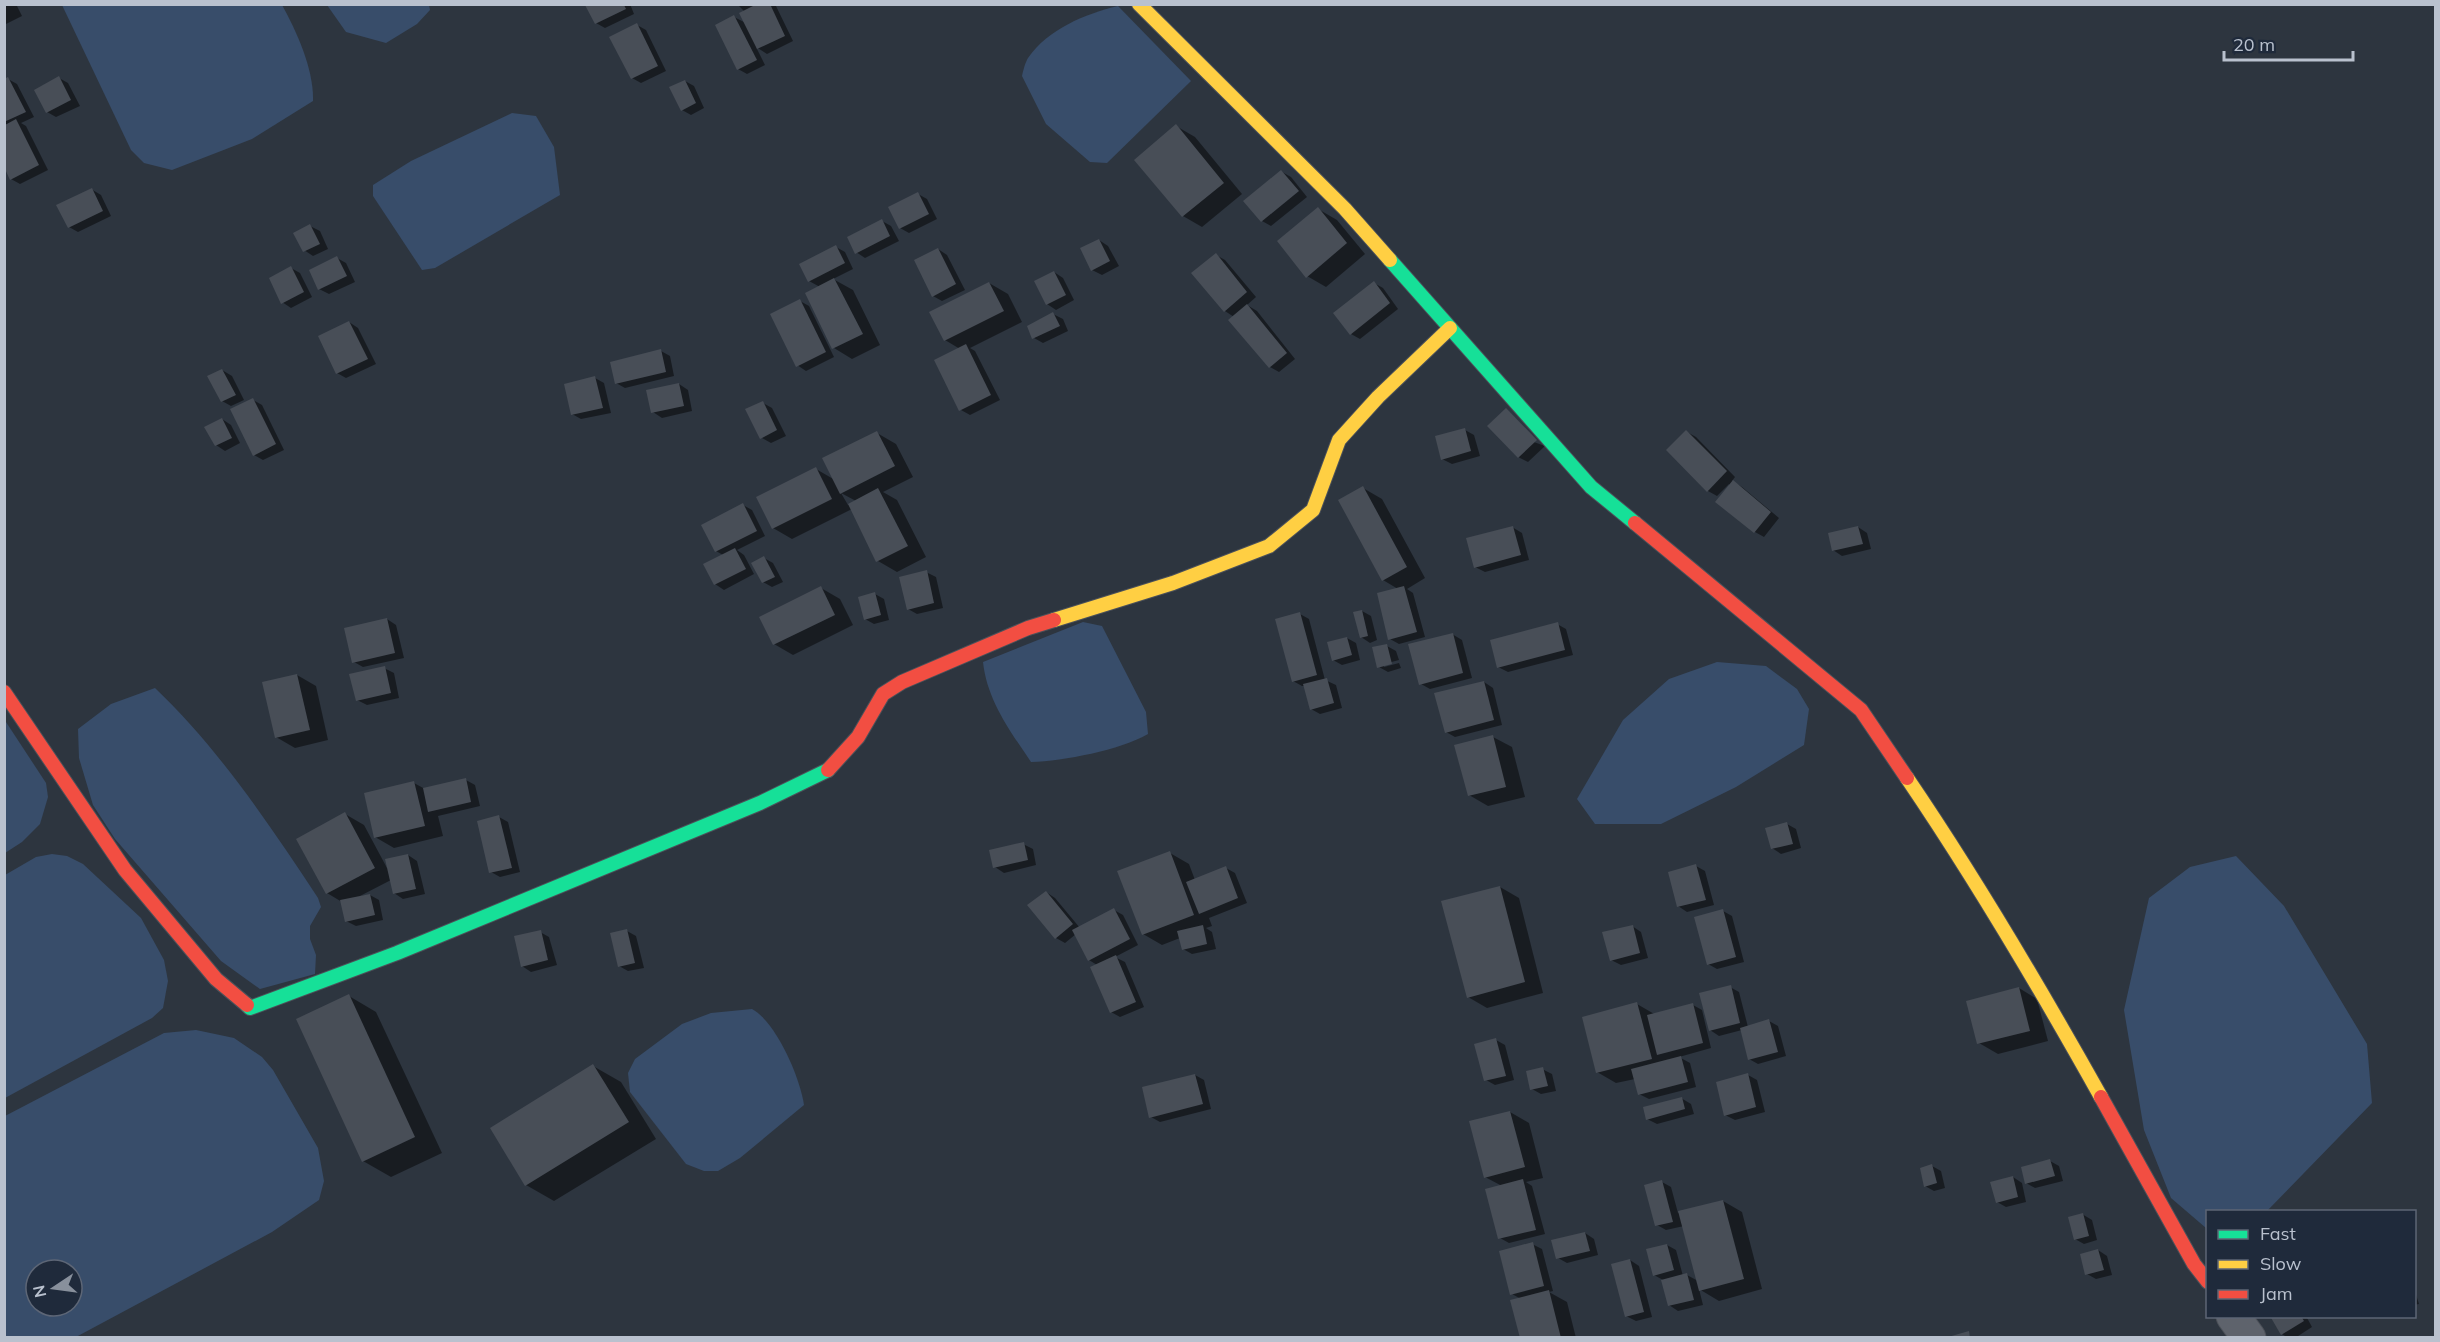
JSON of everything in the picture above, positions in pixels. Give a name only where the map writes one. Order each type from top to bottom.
[{"type":"street","points":[[1139,4],[1344,209],[1591,487],[1861,710],[1950,841],[2048,1000],[2194,1264],[2206,1279]]},
{"type":"street","points":[[4,692],[125,870],[216,979],[250,1008],[408,949],[760,803],[830,769],[858,737],[883,694],[902,682],[1028,628],[1173,583],[1269,546],[1313,510],[1339,440],[1378,397],[1450,327]]},
{"type":"street","points":[[2234,1318],[2249,1338]]},
{"type":"water","points":[[62,5],[282,5],[299,39],[308,64],[313,101],[252,139],[172,170],[144,163],[131,150]]},
{"type":"water","points":[[327,5],[429,5],[430,10],[417,24],[386,43],[346,32]]},
{"type":"water","points":[[1118,6],[1191,81],[1107,163],[1090,162],[1046,124],[1022,76],[1028,58],[1046,39],[1080,18]]},
{"type":"water","points":[[512,113],[536,116],[554,147],[560,195],[435,268],[422,270],[373,196],[373,185],[411,161]]},
{"type":"water","points":[[1083,622],[1102,626],[1146,712],[1148,734],[1123,745],[1091,754],[1031,762],[994,702],[983,662]]},
{"type":"water","points":[[1717,662],[1766,666],[1797,689],[1809,709],[1804,745],[1736,787],[1661,824],[1595,824],[1577,799],[1623,720],[1669,679]]},
{"type":"water","points":[[155,688],[201,736],[222,762],[262,815],[318,898],[321,907],[310,926],[310,939],[316,955],[315,974],[260,989],[221,961],[115,839],[93,805],[79,758],[78,729],[111,704]]},
{"type":"water","points":[[4,719],[46,783],[48,797],[40,824],[22,842],[5,853]]},
{"type":"water","points":[[52,854],[67,856],[83,864],[141,918],[164,960],[168,981],[163,1008],[152,1018],[5,1098],[5,875],[36,857]]},
{"type":"water","points":[[2236,856],[2284,906],[2367,1044],[2372,1103],[2268,1210],[2206,1210],[2206,1228],[2171,1198],[2144,1130],[2124,1010],[2149,898],[2190,867]]},
{"type":"water","points":[[752,1009],[770,1026],[786,1051],[798,1080],[804,1105],[740,1158],[718,1171],[704,1171],[686,1164],[630,1092],[628,1073],[635,1059],[682,1024],[711,1013]]},
{"type":"water","points":[[196,1030],[234,1038],[262,1057],[273,1070],[318,1148],[324,1181],[319,1200],[272,1232],[76,1337],[5,1337],[5,1116],[164,1033]]},
{"type":"building","points":[[757,4],[770,4],[785,36],[757,49],[739,13]]},
{"type":"building","points":[[585,5],[624,5],[626,9],[595,24]]},
{"type":"building","points":[[734,15],[757,60],[737,70],[715,25]]},
{"type":"building","points":[[637,23],[658,66],[631,79],[609,37]]},
{"type":"building","points":[[59,76],[71,100],[46,113],[34,90]]},
{"type":"building","points":[[8,77],[26,112],[4,122],[4,79]]},
{"type":"building","points":[[685,80],[696,103],[681,111],[669,87]]},
{"type":"building","points":[[16,119],[39,165],[10,180],[5,169],[5,125]]},
{"type":"building","points":[[1176,124],[1224,183],[1182,217],[1134,160]]},
{"type":"building","points":[[1281,170],[1299,191],[1261,222],[1243,201]]},
{"type":"building","points":[[92,188],[103,211],[68,228],[56,205]]},
{"type":"building","points":[[918,192],[929,214],[899,229],[888,207]]},
{"type":"building","points":[[1318,207],[1347,243],[1306,278],[1277,241]]},
{"type":"building","points":[[882,219],[890,236],[855,254],[847,237]]},
{"type":"building","points":[[310,224],[320,244],[303,252],[293,233]]},
{"type":"building","points":[[1099,239],[1110,261],[1091,271],[1080,248]]},
{"type":"building","points":[[836,245],[845,263],[808,282],[799,264]]},
{"type":"building","points":[[938,248],[956,284],[932,297],[914,260]]},
{"type":"building","points":[[1216,253],[1247,292],[1224,312],[1191,273]]},
{"type":"building","points":[[337,256],[347,276],[318,290],[309,270]]},
{"type":"building","points":[[291,266],[304,292],[281,304],[269,278]]},
{"type":"building","points":[[1054,271],[1066,295],[1046,305],[1034,281]]},
{"type":"building","points":[[834,278],[863,334],[832,349],[805,293]]},
{"type":"building","points":[[1374,281],[1390,303],[1350,335],[1333,313]]},
{"type":"building","points":[[989,282],[1004,311],[944,341],[929,312]]},
{"type":"building","points":[[800,299],[826,352],[796,367],[770,314]]},
{"type":"building","points":[[1247,304],[1287,353],[1269,368],[1228,320]]},
{"type":"building","points":[[1053,312],[1060,326],[1032,339],[1027,326]]},
{"type":"building","points":[[349,321],[368,359],[336,374],[318,336]]},
{"type":"building","points":[[966,344],[991,395],[959,411],[934,360]]},
{"type":"building","points":[[661,349],[666,372],[615,384],[610,362]]},
{"type":"building","points":[[222,369],[236,395],[221,402],[207,376]]},
{"type":"building","points":[[595,376],[603,408],[571,415],[564,384]]},
{"type":"building","points":[[679,383],[684,406],[651,413],[646,390]]},
{"type":"building","points":[[253,398],[276,444],[253,456],[230,409]]},
{"type":"building","points":[[763,401],[777,430],[760,439],[745,409]]},
{"type":"building","points":[[1506,408],[1537,440],[1518,458],[1487,426]]},
{"type":"building","points":[[222,418],[232,438],[215,446],[204,427]]},
{"type":"building","points":[[1465,428],[1471,451],[1441,460],[1435,436]]},
{"type":"building","points":[[1686,430],[1727,471],[1707,492],[1666,450]]},
{"type":"building","points":[[877,431],[895,466],[840,494],[822,458]]},
{"type":"building","points":[[816,467],[832,499],[772,529],[756,497]]},
{"type":"building","points":[[1733,480],[1771,512],[1754,533],[1715,502]]},
{"type":"building","points":[[1363,486],[1407,567],[1382,581],[1338,500]]},
{"type":"building","points":[[878,488],[908,546],[876,562],[848,504]]},
{"type":"building","points":[[743,503],[757,531],[715,552],[701,525]]},
{"type":"building","points":[[1513,526],[1521,555],[1474,568],[1466,538]]},
{"type":"building","points":[[1858,526],[1863,544],[1832,551],[1828,533]]},
{"type":"building","points":[[735,548],[746,569],[714,585],[703,564]]},
{"type":"building","points":[[764,556],[775,577],[762,583],[751,563]]},
{"type":"building","points":[[927,570],[934,603],[907,610],[899,577]]},
{"type":"building","points":[[821,586],[835,615],[773,645],[759,617]]},
{"type":"building","points":[[1404,586],[1417,632],[1388,640],[1377,593]]},
{"type":"building","points":[[875,592],[881,615],[864,620],[858,597]]},
{"type":"building","points":[[1362,610],[1368,636],[1360,638],[1353,612]]},
{"type":"building","points":[[1300,612],[1317,675],[1292,682],[1275,619]]},
{"type":"building","points":[[387,618],[395,653],[352,663],[344,628]]},
{"type":"building","points":[[1558,622],[1565,650],[1497,668],[1490,640]]},
{"type":"building","points":[[1453,633],[1463,673],[1419,685],[1408,644]]},
{"type":"building","points":[[1347,637],[1352,655],[1332,661],[1327,642]]},
{"type":"building","points":[[1387,644],[1392,664],[1377,668],[1372,647]]},
{"type":"building","points":[[385,666],[391,693],[356,701],[349,674]]},
{"type":"building","points":[[297,674],[310,730],[275,738],[262,682]]},
{"type":"building","points":[[1327,678],[1334,703],[1310,710],[1303,684]]},
{"type":"building","points":[[1484,681],[1494,720],[1445,733],[1434,693]]},
{"type":"building","points":[[1493,735],[1506,787],[1468,796],[1454,745]]},
{"type":"building","points":[[466,778],[471,802],[428,812],[423,788]]},
{"type":"building","points":[[414,781],[425,826],[374,838],[364,793]]},
{"type":"building","points":[[345,812],[375,868],[326,894],[296,839]]},
{"type":"building","points":[[499,815],[512,868],[489,873],[477,821]]},
{"type":"building","points":[[1787,822],[1793,844],[1771,849],[1765,828]]},
{"type":"building","points":[[1024,842],[1028,860],[993,868],[989,850]]},
{"type":"building","points":[[1170,851],[1194,915],[1142,935],[1117,871]]},
{"type":"building","points":[[408,854],[416,889],[393,894],[385,859]]},
{"type":"building","points":[[1696,864],[1706,900],[1677,907],[1668,872]]},
{"type":"building","points":[[1226,866],[1238,898],[1199,914],[1186,882]]},
{"type":"building","points":[[1500,886],[1525,982],[1467,998],[1441,901]]},
{"type":"building","points":[[1046,891],[1073,924],[1055,939],[1027,905]]},
{"type":"building","points":[[370,894],[375,915],[345,922],[340,900]]},
{"type":"building","points":[[1114,908],[1130,939],[1088,961],[1072,930]]},
{"type":"building","points":[[1723,909],[1736,957],[1707,965],[1694,917]]},
{"type":"building","points":[[1203,925],[1207,944],[1182,950],[1177,931]]},
{"type":"building","points":[[1633,925],[1640,953],[1610,961],[1602,932]]},
{"type":"building","points":[[627,929],[635,963],[618,967],[610,933]]},
{"type":"building","points":[[541,930],[548,960],[521,967],[514,936]]},
{"type":"building","points":[[1116,955],[1136,1002],[1110,1013],[1090,967]]},
{"type":"building","points":[[1731,985],[1740,1023],[1709,1031],[1699,993]]},
{"type":"building","points":[[2019,987],[2030,1031],[1977,1044],[1966,1001]]},
{"type":"building","points":[[349,994],[415,1137],[362,1162],[296,1019]]},
{"type":"building","points":[[1637,1002],[1652,1059],[1596,1073],[1582,1017]]},
{"type":"building","points":[[1693,1003],[1703,1043],[1657,1055],[1647,1015]]},
{"type":"building","points":[[1769,1019],[1778,1052],[1748,1060],[1740,1028]]},
{"type":"building","points":[[1496,1038],[1506,1076],[1484,1081],[1474,1044]]},
{"type":"building","points":[[1681,1056],[1688,1082],[1638,1095],[1631,1069]]},
{"type":"building","points":[[593,1064],[629,1122],[525,1186],[490,1128]]},
{"type":"building","points":[[1543,1067],[1548,1086],[1530,1090],[1526,1071]]},
{"type":"building","points":[[1748,1073],[1756,1107],[1724,1116],[1716,1082]]},
{"type":"building","points":[[1195,1074],[1203,1104],[1149,1118],[1142,1087]]},
{"type":"building","points":[[1682,1097],[1685,1109],[1646,1120],[1643,1107]]},
{"type":"building","points":[[1510,1111],[1525,1167],[1484,1178],[1469,1121]]},
{"type":"building","points":[[2050,1159],[2055,1176],[2025,1184],[2021,1167]]},
{"type":"building","points":[[1932,1164],[1937,1183],[1924,1187],[1920,1168]]},
{"type":"building","points":[[2013,1176],[2018,1197],[1996,1203],[1990,1182]]},
{"type":"building","points":[[1523,1179],[1536,1230],[1498,1239],[1485,1189]]},
{"type":"building","points":[[1662,1180],[1673,1222],[1655,1226],[1644,1185]]},
{"type":"building","points":[[1723,1200],[1744,1279],[1699,1291],[1678,1211]]},
{"type":"building","points":[[2083,1213],[2089,1236],[2074,1240],[2068,1217]]},
{"type":"building","points":[[1585,1232],[1590,1251],[1556,1259],[1551,1240]]},
{"type":"building","points":[[1533,1242],[1544,1286],[1510,1295],[1499,1251]]},
{"type":"building","points":[[1667,1244],[1674,1270],[1653,1276],[1646,1249]]},
{"type":"building","points":[[2098,1249],[2104,1270],[2085,1275],[2080,1254]]},
{"type":"building","points":[[1630,1259],[1644,1312],[1625,1317],[1611,1264]]},
{"type":"building","points":[[1687,1273],[1694,1300],[1668,1306],[1661,1280]]},
{"type":"building","points":[[1549,1290],[1561,1338],[1520,1338],[1510,1300]]},
{"type":"building","points":[[2271,1318],[2302,1318],[2304,1321],[2281,1335]]},
{"type":"building","points":[[1969,1331],[1970,1338],[1948,1338],[1948,1337]]},
{"type":"traffic: fast","points":[[1390,260],[1591,487],[1635,523]]},
{"type":"traffic: fast","points":[[247,1005],[250,1008],[397,953],[760,803],[828,770]]},
{"type":"traffic: slow","points":[[1139,4],[1345,209],[1390,260]]},
{"type":"traffic: slow","points":[[1054,620],[1173,583],[1269,546],[1313,510],[1339,440],[1378,397],[1450,328]]},
{"type":"traffic: slow","points":[[1907,778],[2007,935],[2101,1097]]},
{"type":"traffic: jam","points":[[1635,523],[1861,710],[1907,778]]},
{"type":"traffic: jam","points":[[828,770],[858,737],[883,694],[902,682],[1028,628],[1054,620]]},
{"type":"traffic: jam","points":[[4,692],[125,870],[216,979],[247,1005]]},
{"type":"traffic: jam","points":[[2101,1097],[2194,1264],[2206,1279]]}]
